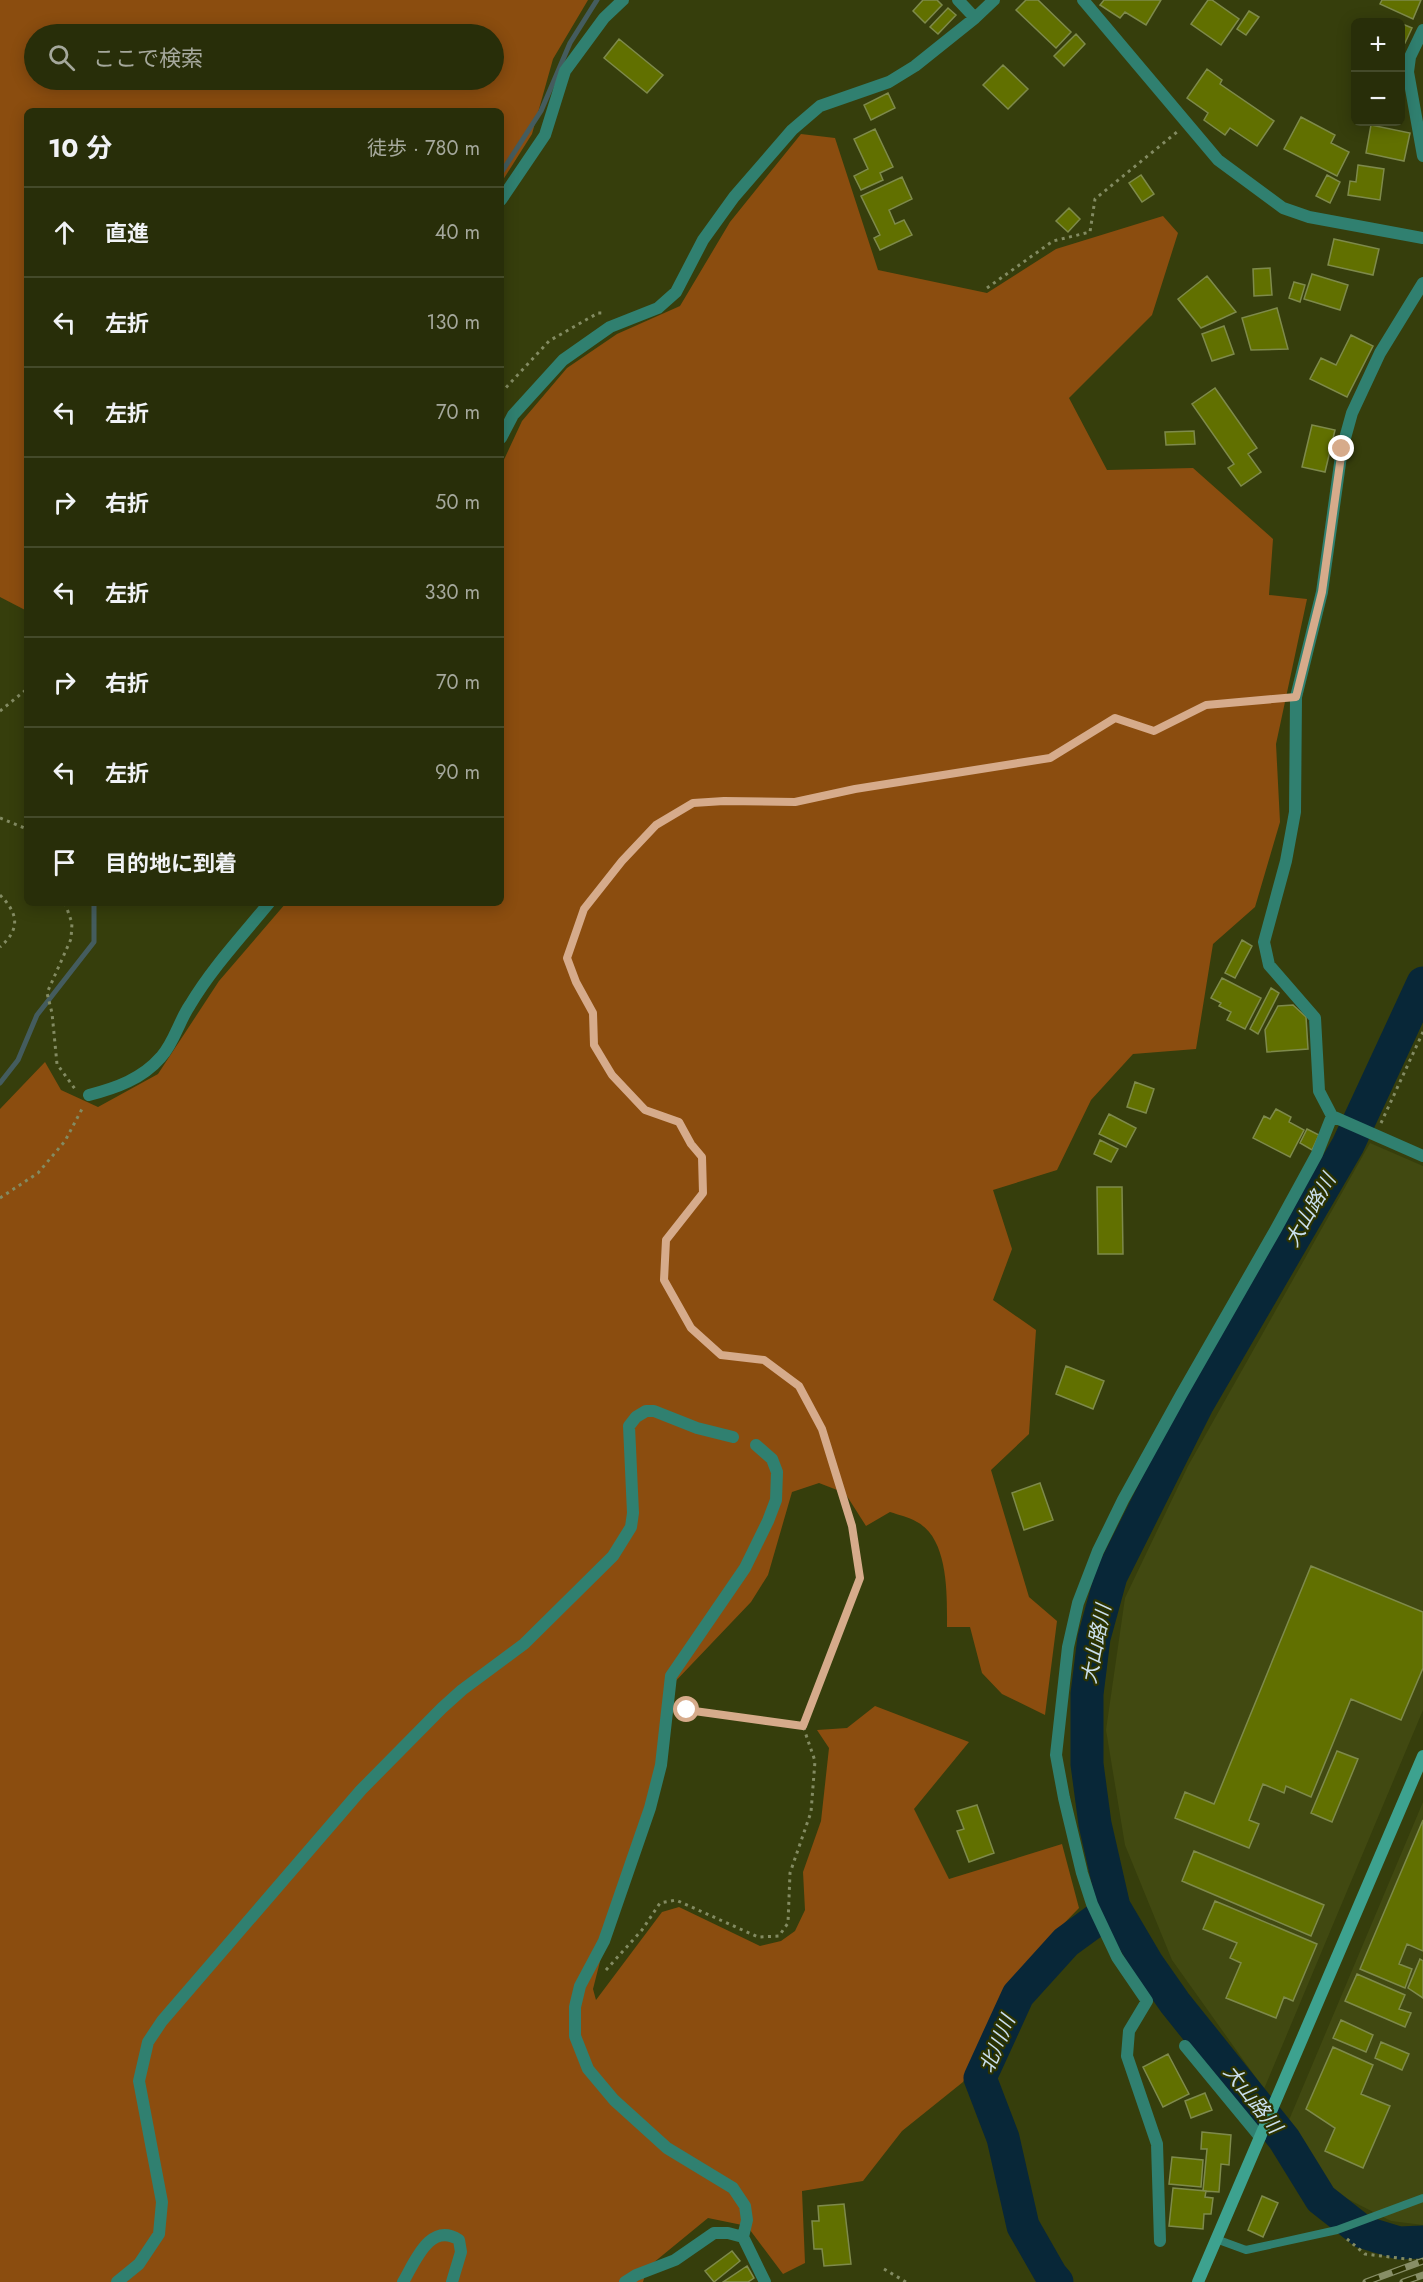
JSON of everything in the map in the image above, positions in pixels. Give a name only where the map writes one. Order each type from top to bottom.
[{"type":"street","points":[[504,196],[545,135],[565,71],[604,18],[623,0]]},
{"type":"street","points":[[958,0],[975,18]]},
{"type":"street","points":[[504,432],[513,415],[563,360],[610,327],[658,308],[676,292],[703,240],[734,197],[792,130],[820,106],[889,82],[915,66],[994,0]]},
{"type":"street","points":[[1083,0],[1218,160],[1283,208],[1308,217],[1423,238]]},
{"type":"street","points":[[1423,30],[1410,57],[1408,72],[1423,155]]},
{"type":"street","points":[[1423,284],[1380,353],[1352,413],[1342,449],[1322,592],[1296,697],[1295,812],[1286,861],[1264,942],[1269,965],[1315,1018],[1319,1091],[1337,1118],[1423,1156]]},
{"type":"street","points":[[89,1095],[114,1089],[140,1076],[162,1056],[189,1005],[215,968],[267,906]]},
{"type":"street","points":[[1160,2241],[1157,2144],[1127,2056],[1129,2031],[1147,2001],[1117,1957],[1092,1904],[1082,1873],[1056,1755],[1068,1647],[1078,1603],[1098,1551],[1123,1500],[1337,1118]]},
{"type":"street","points":[[117,2282],[139,2264],[159,2234],[162,2202],[139,2081],[148,2042],[162,2021],[361,1790],[442,1708],[462,1690],[524,1644],[613,1556],[631,1527],[633,1513],[629,1426],[636,1417],[646,1411],[654,1411],[697,1428],[733,1437]]},
{"type":"street","points":[[756,1446],[772,1459],[777,1472],[776,1500],[745,1568],[671,1676],[661,1765],[650,1808],[604,1941],[580,1986],[575,2007],[576,2036],[588,2069],[614,2100],[666,2148],[733,2188],[745,2206],[747,2220],[743,2237],[765,2282]]},
{"type":"street","points":[[1198,2282],[1423,1755]]},
{"type":"street","points":[[1185,2046],[1260,2136]]},
{"type":"street","points":[[625,2282],[636,2275],[675,2260],[714,2233],[728,2233],[743,2237]]},
{"type":"street","points":[[403,2282],[430,2239],[441,2234],[451,2235],[459,2240],[461,2252],[452,2282]]},
{"type":"lane","points":[[1216,2240],[1246,2250],[1336,2230],[1423,2198]]},
{"type":"path","points":[[987,288],[1053,242],[1090,232],[1095,200],[1187,123]]},
{"type":"path","points":[[0,711],[24,691]]},
{"type":"path","points":[[605,1972],[642,1930],[660,1903],[676,1900],[758,1937],[779,1936],[788,1923],[790,1873],[811,1812],[815,1761],[803,1726],[860,1578],[852,1526],[822,1429],[799,1386],[764,1360],[721,1355],[691,1328],[664,1280],[666,1240],[703,1193],[702,1157],[691,1144],[679,1122],[645,1110],[612,1075],[594,1045],[593,1013],[576,982],[567,958],[584,909],[622,861],[656,825],[693,803],[795,802],[855,789],[1050,758],[1115,718],[1154,731],[1206,705],[1296,697]]},
{"type":"path","points":[[0,818],[24,828]]},
{"type":"path","points":[[0,895],[9,904],[15,916],[15,927],[7,941],[0,947]]},
{"type":"path","points":[[0,1198],[38,1173],[65,1141],[89,1095],[73,1088],[57,1064],[52,1013],[47,993],[71,939],[72,923],[66,906]]},
{"type":"path","points":[[1376,1135],[1423,1032]]},
{"type":"path","points":[[666,1720],[687,1710],[803,1726]]},
{"type":"path","points":[[1336,2230],[1365,2254],[1423,2261]]},
{"type":"path","points":[[884,2268],[906,2282]]},
{"type":"shaded area","points":[[0,0],[588,0],[553,59],[532,134],[504,178],[504,108],[24,108],[24,609],[0,597]]},
{"type":"shaded area","points":[[801,134],[835,138],[878,270],[987,293],[1056,249],[1163,216],[1178,233],[1152,315],[1069,398],[1107,470],[1193,468],[1273,539],[1269,595],[1307,599],[1276,744],[1280,822],[1255,907],[1213,944],[1196,1049],[1133,1054],[1091,1100],[1057,1170],[993,1190],[1012,1249],[993,1300],[1036,1330],[1029,1434],[991,1470],[1029,1597],[1057,1621],[1045,1715],[1002,1694],[982,1673],[970,1627],[947,1627],[944,1569],[935,1541],[927,1530],[914,1520],[890,1512],[866,1526],[845,1493],[819,1483],[792,1492],[768,1575],[751,1602],[670,1687],[654,1788],[621,1879],[593,1989],[596,2000],[662,1912],[679,1907],[760,1946],[781,1941],[795,1931],[805,1910],[803,1872],[821,1821],[829,1748],[817,1730],[847,1728],[875,1706],[969,1742],[914,1809],[949,1879],[1062,1844],[1079,1908],[1039,1949],[963,2082],[902,2131],[863,2181],[802,2191],[805,2263],[783,2274],[747,2226],[708,2218],[647,2268],[643,2282],[0,2282],[0,1109],[45,1062],[61,1090],[98,1107],[158,1074],[219,981],[283,906],[504,906],[504,460],[522,421],[567,368],[617,334],[680,306],[730,222]]},
{"type":"shaded area","points":[[1370,1143],[1423,1166],[1423,1710],[1264,2089],[1172,1960],[1125,1845],[1106,1730],[1125,1598],[1188,1466]]},
{"type":"shaded area","points":[[1423,1802],[1423,2225],[1391,2221],[1334,2192],[1289,2120]]},
{"type":"building","points":[[923,0],[937,0],[942,5],[925,23],[913,11]]},
{"type":"building","points":[[1026,0],[1038,0],[1071,32],[1056,48],[1016,10]]},
{"type":"building","points":[[1104,0],[1161,0],[1146,25],[1125,12],[1120,18],[1100,5]]},
{"type":"building","points":[[1208,0],[1212,0],[1239,19],[1221,45],[1191,24]]},
{"type":"building","points":[[1382,0],[1421,0],[1413,19],[1380,4]]},
{"type":"building","points":[[948,8],[956,15],[938,34],[930,27]]},
{"type":"building","points":[[1249,11],[1259,17],[1246,35],[1237,29]]},
{"type":"building","points":[[1405,25],[1412,28],[1405,43]]},
{"type":"building","points":[[1076,34],[1085,44],[1064,66],[1054,56]]},
{"type":"building","points":[[619,39],[663,75],[647,93],[604,58]]},
{"type":"building","points":[[1003,65],[1028,89],[1008,109],[983,85]]},
{"type":"building","points":[[1207,69],[1222,80],[1220,84],[1274,121],[1257,146],[1230,128],[1225,135],[1204,120],[1208,113],[1187,98]]},
{"type":"building","points":[[888,93],[895,108],[871,120],[864,105]]},
{"type":"building","points":[[1301,117],[1335,135],[1331,143],[1349,152],[1337,176],[1284,149]]},
{"type":"building","points":[[1371,126],[1410,133],[1404,161],[1366,153]]},
{"type":"building","points":[[875,129],[893,167],[880,173],[883,180],[861,190],[854,176],[868,169],[854,139]]},
{"type":"building","points":[[1358,165],[1384,169],[1380,200],[1348,195],[1350,181],[1356,182]]},
{"type":"building","points":[[1141,175],[1154,194],[1142,202],[1129,183]]},
{"type":"building","points":[[1327,175],[1340,182],[1330,203],[1316,196]]},
{"type":"building","points":[[902,177],[912,199],[889,210],[895,224],[904,220],[912,235],[880,250],[874,238],[880,235],[861,196]]},
{"type":"building","points":[[1069,208],[1080,219],[1068,232],[1056,221]]},
{"type":"building","points":[[1334,239],[1379,249],[1373,275],[1328,265]]},
{"type":"building","points":[[1270,268],[1272,295],[1254,296],[1253,269]]},
{"type":"building","points":[[1312,274],[1348,285],[1340,310],[1304,299]]},
{"type":"building","points":[[1207,276],[1236,312],[1201,328],[1178,299]]},
{"type":"building","points":[[1294,282],[1305,285],[1300,302],[1289,298]]},
{"type":"building","points":[[1277,308],[1288,349],[1251,350],[1242,318]]},
{"type":"building","points":[[1224,326],[1234,354],[1212,361],[1202,334]]},
{"type":"building","points":[[1351,335],[1373,346],[1347,397],[1310,379],[1321,358],[1336,365]]},
{"type":"building","points":[[1215,388],[1257,448],[1248,454],[1261,472],[1241,486],[1228,468],[1234,464],[1192,404]]},
{"type":"building","points":[[1312,425],[1335,430],[1325,472],[1302,467]]},
{"type":"building","points":[[1194,431],[1195,444],[1166,445],[1165,432]]},
{"type":"building","points":[[1242,940],[1252,946],[1235,978],[1225,973]]},
{"type":"building","points":[[1222,978],[1261,998],[1245,1029],[1227,1020],[1231,1012],[1219,1006],[1221,1003],[1211,998]]},
{"type":"building","points":[[1271,988],[1279,993],[1258,1034],[1250,1029]]},
{"type":"building","points":[[1293,1005],[1306,1017],[1308,1049],[1267,1052],[1265,1030],[1278,1006]]},
{"type":"building","points":[[1135,1082],[1154,1089],[1146,1113],[1127,1107]]},
{"type":"building","points":[[1276,1109],[1291,1117],[1289,1122],[1304,1130],[1290,1157],[1253,1138],[1264,1116],[1270,1119]]},
{"type":"building","points":[[1109,1114],[1136,1128],[1126,1147],[1099,1134]]},
{"type":"building","points":[[1307,1129],[1319,1135],[1312,1150],[1300,1143]]},
{"type":"building","points":[[1100,1140],[1118,1149],[1111,1162],[1094,1154]]},
{"type":"building","points":[[1097,1187],[1122,1187],[1123,1254],[1098,1254]]},
{"type":"building","points":[[1066,1366],[1104,1381],[1093,1409],[1056,1394]]},
{"type":"building","points":[[1040,1483],[1053,1520],[1024,1530],[1012,1493]]},
{"type":"building","points":[[1311,1566],[1423,1612],[1423,1668],[1401,1720],[1351,1699],[1311,1797],[1286,1786],[1284,1793],[1263,1784],[1249,1820],[1259,1824],[1249,1848],[1175,1818],[1185,1792],[1214,1804]]},
{"type":"building","points":[[1337,1751],[1358,1759],[1332,1822],[1311,1813]]},
{"type":"building","points":[[977,1805],[994,1853],[969,1862],[957,1831],[964,1829],[957,1811]]},
{"type":"building","points":[[1423,1820],[1423,1951],[1407,1944],[1399,1964],[1412,1969],[1405,1988],[1360,1969]]},
{"type":"building","points":[[1194,1851],[1324,1905],[1311,1936],[1182,1881]]},
{"type":"building","points":[[1215,1901],[1317,1944],[1293,2001],[1284,1997],[1276,2018],[1226,1998],[1241,1963],[1230,1958],[1237,1943],[1203,1929]]},
{"type":"building","points":[[1420,1959],[1423,1961],[1423,1998],[1408,1988]]},
{"type":"building","points":[[1357,1974],[1405,1995],[1399,2009],[1411,2013],[1405,2027],[1345,2001]]},
{"type":"building","points":[[1341,2020],[1373,2035],[1366,2052],[1333,2038]]},
{"type":"building","points":[[1381,2042],[1409,2054],[1402,2070],[1375,2058]]},
{"type":"building","points":[[1333,2047],[1373,2065],[1361,2094],[1390,2106],[1363,2168],[1325,2151],[1335,2128],[1306,2109]]},
{"type":"building","points":[[1168,2054],[1189,2094],[1163,2107],[1143,2067]]},
{"type":"building","points":[[1205,2093],[1212,2110],[1191,2118],[1185,2101]]},
{"type":"building","points":[[1202,2132],[1231,2135],[1229,2165],[1221,2164],[1219,2192],[1203,2191],[1207,2149],[1201,2149]]},
{"type":"building","points":[[1172,2157],[1203,2160],[1201,2187],[1169,2184]]},
{"type":"building","points":[[1173,2188],[1206,2191],[1205,2197],[1213,2198],[1211,2214],[1204,2214],[1203,2229],[1169,2226]]},
{"type":"building","points":[[1262,2196],[1278,2203],[1263,2237],[1248,2230]]},
{"type":"building","points":[[844,2204],[851,2264],[824,2266],[822,2249],[814,2249],[812,2221],[819,2221],[818,2206]]},
{"type":"building","points":[[732,2251],[740,2261],[714,2282],[705,2271]]},
{"type":"building","points":[[747,2266],[754,2278],[748,2282],[723,2282]]},
{"type":"waterway","points":[[504,168],[541,111],[570,43],[597,0]]},
{"type":"waterway","points":[[0,1083],[18,1060],[37,1015],[94,942],[94,906]]},
{"type":"waterway","name":"大山路川","points":[[1423,983],[1348,1145],[1197,1405],[1111,1576],[1094,1638],[1087,1694],[1087,1764],[1095,1824],[1114,1907],[1147,1963],[1175,2003],[1284,2139],[1321,2199],[1363,2232],[1399,2243],[1423,2242]]},
{"type":"waterway","name":"北川川","points":[[1057,2282],[1023,2226],[1003,2138],[980,2078],[1018,1995],[1066,1942],[1114,1907]]},
{"type":"railway","points":[[1366,2282],[1423,2261]]},
{"type":"railway","points":[[1403,2282],[1423,2275]]},
{"type":"route","points":[[687,1710],[803,1726],[860,1578],[852,1526],[822,1429],[799,1386],[764,1360],[721,1355],[691,1328],[664,1280],[666,1240],[703,1193],[702,1157],[691,1144],[679,1122],[645,1110],[612,1075],[594,1045],[593,1013],[576,982],[567,958],[584,909],[622,861],[656,825],[693,803],[795,802],[855,789],[1050,758],[1115,718],[1154,731],[1206,705],[1296,697],[1322,592],[1342,449]]}]
